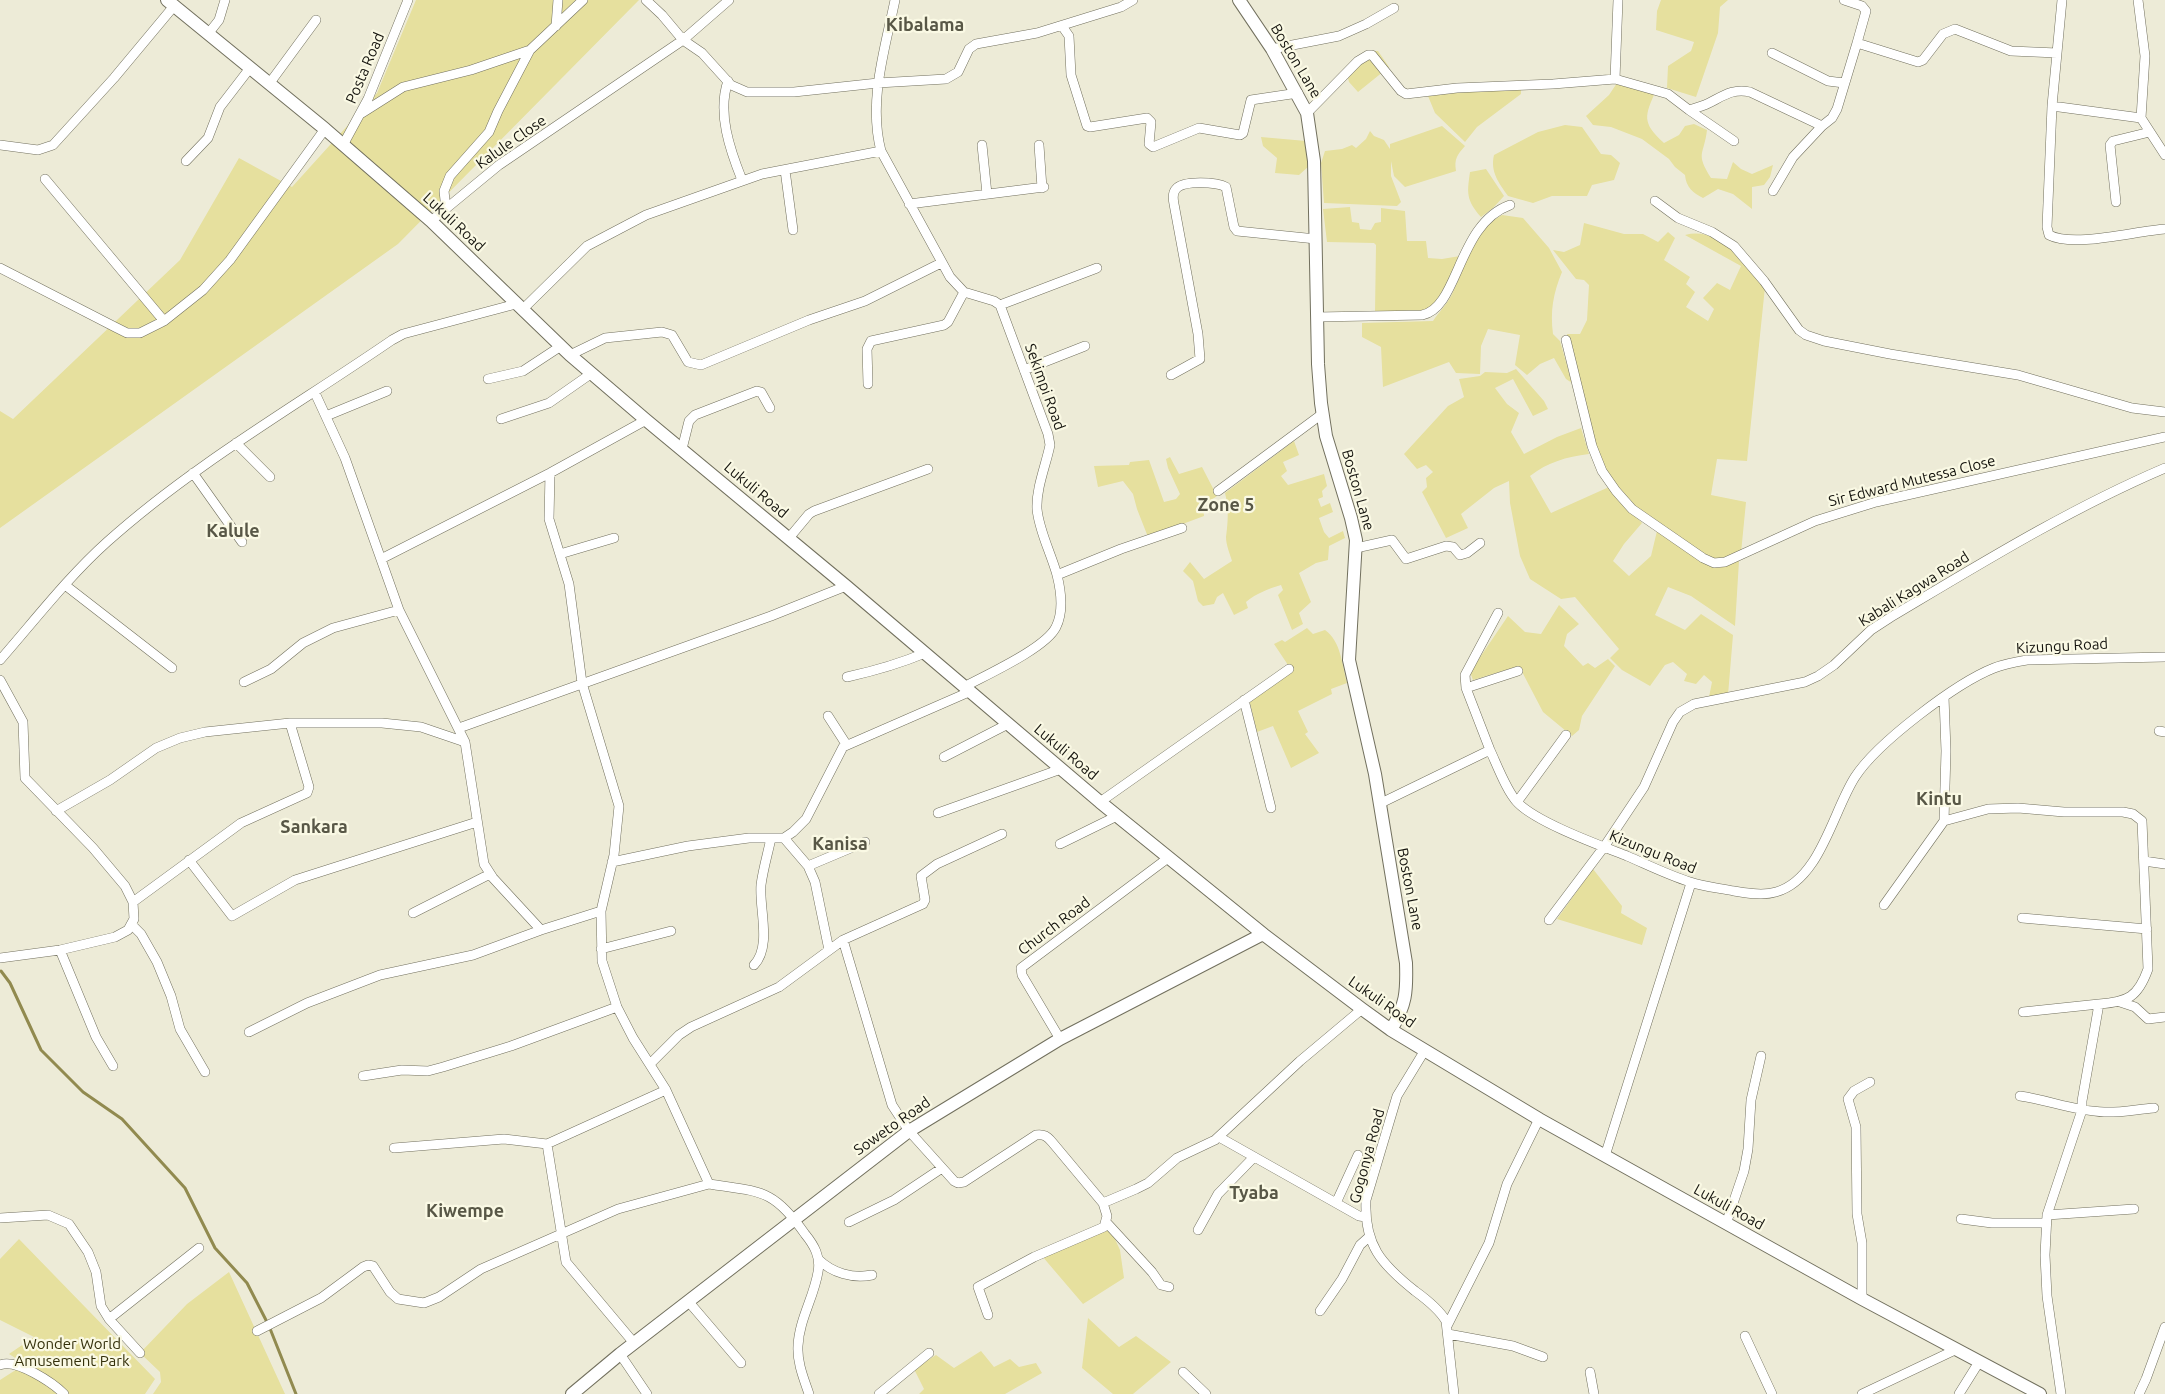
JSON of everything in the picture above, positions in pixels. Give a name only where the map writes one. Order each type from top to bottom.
[{"type":"street","points":[[208,34],[219,20],[225,0]]},
{"type":"street","name":"Posta Road","points":[[343,145],[362,112],[380,72],[408,0]]},
{"type":"street","points":[[556,26],[558,0]]},
{"type":"street","points":[[446,208],[444,191],[450,176],[489,132],[530,50],[583,0]]},
{"type":"street","points":[[646,0],[662,15],[682,40],[702,53],[738,90],[757,93],[794,92],[878,82],[946,79],[958,72],[969,49],[976,44],[1029,35],[1062,26],[1121,7],[1133,0]]},
{"type":"street","name":"Kalule Close","points":[[431,221],[500,165],[682,40],[729,0]]},
{"type":"street","points":[[895,0],[878,82],[877,131],[881,151],[908,204],[950,277],[964,292],[994,301],[1000,305],[1097,268]]},
{"type":"street","name":"Boston Lane","points":[[1239,0],[1272,49],[1307,112],[1314,161],[1318,364],[1322,414],[1331,458],[1354,531],[1356,548],[1349,660],[1380,804],[1406,962],[1406,987],[1403,1008],[1391,1030]]},
{"type":"street","points":[[1615,79],[1618,0]]},
{"type":"street","points":[[1773,191],[1793,157],[1832,118],[1837,109],[1866,11],[1862,6],[1844,0]]},
{"type":"street","points":[[2062,0],[2052,106],[2047,227],[2049,235],[2058,240],[2088,239],[2165,228]]},
{"type":"street","points":[[2138,0],[2145,56],[2141,118],[2165,155]]},
{"type":"street","points":[[0,145],[38,150],[53,145],[114,78],[170,3]]},
{"type":"street","name":"Lukuli Road","points":[[170,3],[325,129],[431,221],[565,351],[646,420],[846,586],[1100,802],[1263,934],[1362,1010],[1391,1030],[1539,1119],[1862,1299],[2040,1394]]},
{"type":"street","points":[[1272,49],[1338,36],[1370,22],[1394,8]]},
{"type":"street","points":[[269,84],[316,20]]},
{"type":"street","points":[[1062,26],[1069,36],[1071,75],[1087,126],[1147,118],[1151,122],[1149,144],[1153,147],[1199,128],[1240,135],[1243,133],[1251,100],[1298,93]]},
{"type":"street","points":[[1857,43],[1918,62],[1923,60],[1943,34],[1955,30],[2011,51],[2057,53]]},
{"type":"street","points":[[362,112],[403,87],[471,70],[530,50]]},
{"type":"street","points":[[1772,53],[1828,82],[1844,83]]},
{"type":"street","points":[[1307,112],[1358,61],[1368,55],[1372,55],[1401,91],[1406,94],[1457,88],[1615,79],[1668,94],[1734,141]]},
{"type":"street","points":[[186,161],[208,138],[220,106],[250,68]]},
{"type":"street","points":[[728,81],[723,94],[726,124],[731,152],[742,180]]},
{"type":"street","points":[[1690,110],[1729,93],[1742,90],[1759,94],[1822,126]]},
{"type":"street","points":[[2052,106],[2141,118]]},
{"type":"street","points":[[0,268],[127,333],[140,333],[164,320],[203,290],[230,260],[325,129]]},
{"type":"street","points":[[2116,202],[2110,145],[2113,141],[2150,132]]},
{"type":"street","points":[[982,145],[987,194]]},
{"type":"street","points":[[908,204],[1043,187],[1039,145]]},
{"type":"street","points":[[0,660],[65,586],[107,542],[193,473],[271,418],[315,393],[392,340],[403,334],[519,307],[591,243],[646,215],[742,180],[881,151]]},
{"type":"street","points":[[785,170],[793,230]]},
{"type":"street","points":[[45,179],[164,320]]},
{"type":"street","points":[[1170,375],[1200,359],[1198,334],[1174,204],[1174,192],[1177,187],[1183,184],[1213,183],[1226,187],[1234,227],[1237,231],[1316,239]]},
{"type":"street","points":[[1655,201],[1678,218],[1712,232],[1734,246],[1744,255],[1799,330],[1806,335],[1824,341],[1890,354],[2018,375],[2132,408],[2165,412]]},
{"type":"street","points":[[1317,317],[1422,316],[1433,312],[1442,300],[1474,235],[1492,214],[1510,205]]},
{"type":"street","points":[[488,379],[523,371],[565,351],[605,338],[662,332],[672,335],[688,362],[701,365],[809,320],[865,301],[941,263]]},
{"type":"street","points":[[868,384],[867,348],[871,341],[944,325],[948,322],[964,292]]},
{"type":"street","name":"Sekimpi Road","points":[[846,744],[967,689],[1030,651],[1053,632],[1061,612],[1057,576],[1039,520],[1037,507],[1050,445],[1048,434],[1000,305]]},
{"type":"street","name":"Sir Edward Mutessa Close","points":[[1566,340],[1592,446],[1602,471],[1632,509],[1703,558],[1714,563],[1725,562],[1815,521],[1868,504],[2165,437]]},
{"type":"street","points":[[1024,370],[1085,346]]},
{"type":"street","points":[[500,419],[549,403],[592,374]]},
{"type":"street","points":[[682,449],[689,422],[695,415],[757,391],[761,392],[770,408]]},
{"type":"street","points":[[326,416],[387,392]]},
{"type":"street","points":[[315,393],[345,458],[399,610],[465,742],[484,864],[490,874],[541,930]]},
{"type":"street","points":[[1218,491],[1322,414]]},
{"type":"street","points":[[381,559],[550,473],[646,420]]},
{"type":"street","points":[[236,443],[270,477]]},
{"type":"street","name":"Kabali Kagwa Road","points":[[1549,920],[1604,847],[1644,788],[1673,722],[1680,712],[1694,704],[1789,687],[1818,676],[1842,658],[1870,630],[1891,617],[2040,529],[2165,468]]},
{"type":"street","points":[[788,538],[809,514],[814,511],[928,469]]},
{"type":"street","points":[[193,473],[242,542]]},
{"type":"street","points":[[550,473],[549,519],[570,589],[582,683],[619,806],[612,862],[601,911],[602,964],[617,1007],[633,1038],[666,1090],[708,1184]]},
{"type":"street","points":[[1057,576],[1121,549],[1182,528]]},
{"type":"street","points":[[560,554],[614,538]]},
{"type":"street","points":[[1356,548],[1392,540],[1406,559],[1446,546],[1453,546],[1460,555],[1467,554],[1480,543]]},
{"type":"street","points":[[65,586],[172,668]]},
{"type":"street","points":[[459,728],[805,603],[846,586]]},
{"type":"street","points":[[244,682],[271,669],[303,644],[333,628],[399,610]]},
{"type":"street","points":[[1498,612],[1466,672],[1466,688],[1518,671]]},
{"type":"street","points":[[847,677],[876,668],[894,666],[925,654]]},
{"type":"street","name":"Kizungu Road","points":[[1466,688],[1490,750],[1517,802],[1535,815],[1604,847],[1691,883],[1767,894],[1785,889],[1796,882],[1819,853],[1842,798],[1856,775],[1883,745],[1944,697],[1993,668],[2012,662],[2165,657]]},
{"type":"street","points":[[1100,802],[1288,669]]},
{"type":"street","points":[[0,680],[23,722],[25,778],[93,848],[125,886],[133,902],[134,910],[132,925],[122,935],[60,950],[0,958]]},
{"type":"street","points":[[1884,905],[1944,821],[1946,770],[1944,697]]},
{"type":"street","points":[[1244,700],[1271,808]]},
{"type":"street","points":[[612,862],[688,846],[749,838],[784,838],[793,832],[806,819],[846,744],[828,716]]},
{"type":"street","points":[[56,811],[110,780],[156,748],[175,740],[205,732],[290,723],[382,723],[414,726],[465,742]]},
{"type":"street","points":[[133,902],[241,824],[307,793],[309,787],[290,723]]},
{"type":"street","points":[[944,757],[1008,724]]},
{"type":"street","points":[[1517,802],[1566,735]]},
{"type":"street","points":[[1380,804],[1490,750]]},
{"type":"street","points":[[938,813],[1061,769]]},
{"type":"street","points":[[1944,821],[1988,809],[2123,812],[2133,814],[2142,821],[2148,969],[2144,982],[2135,994],[2120,1002],[2023,1012]]},
{"type":"street","points":[[1060,844],[1117,816]]},
{"type":"street","points":[[189,860],[232,916],[294,880],[476,822]]},
{"type":"street","points":[[651,1064],[679,1035],[705,1019],[779,987],[843,940],[923,904],[926,900],[921,876],[937,864],[1002,834]]},
{"type":"street","points":[[754,965],[759,959],[762,950],[764,918],[760,900],[771,838]]},
{"type":"street","points":[[784,838],[808,866],[816,882],[829,950]]},
{"type":"street","points":[[808,866],[864,842]]},
{"type":"street","name":"Church Road","points":[[1060,1039],[1022,975],[1021,968],[1168,858]]},
{"type":"street","points":[[2144,861],[2165,864]]},
{"type":"street","points":[[413,913],[490,874]]},
{"type":"street","points":[[1605,1156],[1691,883]]},
{"type":"street","points":[[249,1032],[307,1003],[380,975],[460,959],[601,911]]},
{"type":"street","points":[[2022,918],[2147,929]]},
{"type":"street","points":[[132,925],[141,934],[157,962],[171,996],[180,1029],[205,1072]]},
{"type":"street","points":[[601,949],[671,931]]},
{"type":"street","name":"Soweto Road","points":[[572,1394],[634,1343],[909,1131],[1060,1039],[1263,934]]},
{"type":"street","points":[[843,940],[892,1105],[909,1131],[954,1181],[958,1183],[964,1182],[1036,1135],[1046,1135],[1103,1202],[1107,1216],[1104,1226],[1034,1256],[978,1287],[988,1315]]},
{"type":"street","points":[[60,950],[96,1037],[113,1066]]},
{"type":"street","points":[[2120,1002],[2135,1007],[2148,1019],[2165,1017]]},
{"type":"street","points":[[2061,1394],[2047,1296],[2045,1268],[2046,1219],[2082,1110],[2082,1101],[2100,1004]]},
{"type":"street","points":[[363,1076],[402,1070],[428,1071],[443,1067],[511,1046],[617,1007]]},
{"type":"street","points":[[1103,1202],[1148,1182],[1177,1158],[1219,1137],[1300,1061],[1362,1010]]},
{"type":"street","name":"Gogonya Road","points":[[1425,1050],[1397,1096],[1366,1200],[1366,1217],[1370,1236],[1384,1264],[1442,1314],[1448,1330],[1454,1394]]},
{"type":"street","points":[[1726,1224],[1744,1171],[1748,1149],[1751,1100],[1761,1056]]},
{"type":"street","points":[[1862,1299],[1862,1243],[1857,1214],[1856,1127],[1848,1099],[1854,1091],[1870,1082]]},
{"type":"street","points":[[394,1148],[504,1139],[547,1144],[666,1090]]},
{"type":"street","points":[[2020,1096],[2040,1098],[2082,1110],[2106,1112],[2154,1108]]},
{"type":"street","points":[[1539,1119],[1507,1184],[1489,1243],[1448,1330],[1513,1346],[1544,1357]]},
{"type":"street","points":[[1219,1137],[1359,1216],[1366,1217]]},
{"type":"street","points":[[547,1144],[551,1180],[566,1262],[634,1343]]},
{"type":"street","points":[[1336,1203],[1358,1155]]},
{"type":"street","points":[[1198,1230],[1218,1194],[1254,1157]]},
{"type":"street","points":[[849,1222],[894,1200],[942,1168]]},
{"type":"street","points":[[257,1331],[321,1298],[368,1265],[373,1266],[390,1292],[398,1299],[424,1303],[439,1297],[481,1268],[618,1209],[708,1184],[760,1192],[776,1199],[795,1219],[816,1249],[819,1271],[798,1346],[800,1370],[810,1394]]},
{"type":"street","points":[[1961,1220],[1992,1223],[2134,1209]]},
{"type":"street","points":[[0,1218],[48,1215],[69,1224],[91,1259],[96,1272],[101,1306],[109,1319],[140,1353]]},
{"type":"street","points":[[1106,1222],[1152,1272],[1161,1285],[1169,1287]]},
{"type":"street","points":[[1320,1311],[1342,1279],[1360,1245],[1370,1236]]},
{"type":"street","points":[[109,1319],[199,1248]]},
{"type":"street","points":[[818,1259],[827,1268],[838,1272],[860,1278],[872,1275]]},
{"type":"street","points":[[688,1301],[741,1363]]},
{"type":"street","points":[[2139,1394],[2165,1327]]},
{"type":"street","points":[[1745,1336],[1772,1394]]},
{"type":"street","points":[[1862,1394],[1955,1350]]},
{"type":"street","points":[[879,1394],[929,1353]]},
{"type":"street","points":[[620,1354],[647,1394]]},
{"type":"street","points":[[1959,1394],[1979,1362]]},
{"type":"street","points":[[0,1365],[22,1367],[38,1375],[64,1394]]},
{"type":"street","points":[[1184,1372],[1206,1394]]},
{"type":"street","points":[[1590,1372],[1594,1394]]},
{"type":"green space","points":[[416,0],[639,0],[398,244],[0,528],[0,411],[13,419],[180,260],[239,158],[292,187],[377,93]]},
{"type":"green space","points":[[1661,0],[1728,0],[1720,7],[1718,33],[1696,97],[1667,88],[1668,66],[1691,51],[1694,42],[1656,30],[1657,11]]},
{"type":"green space","points":[[1373,51],[1378,51],[1389,67],[1358,92],[1349,82],[1348,78]]},
{"type":"green space","points":[[1617,83],[1656,90],[1649,106],[1647,118],[1651,130],[1664,143],[1679,135],[1685,126],[1694,124],[1707,130],[1702,158],[1711,178],[1727,179],[1733,162],[1741,169],[1752,174],[1773,165],[1770,177],[1764,185],[1752,187],[1752,209],[1733,194],[1718,189],[1703,198],[1691,189],[1685,175],[1669,159],[1642,139],[1611,127],[1593,125],[1586,116],[1609,95]]},
{"type":"green space","points":[[1521,88],[1521,94],[1477,127],[1465,142],[1435,113],[1428,96],[1435,92]]},
{"type":"green space","points":[[1565,125],[1582,127],[1601,154],[1611,155],[1620,163],[1614,180],[1592,185],[1587,196],[1552,196],[1533,203],[1508,196],[1494,172],[1494,155],[1538,132]]},
{"type":"green space","points":[[1442,126],[1465,146],[1457,157],[1455,163],[1456,171],[1405,187],[1394,176],[1391,161],[1391,176],[1401,202],[1397,206],[1324,203],[1321,163],[1325,151],[1342,149],[1352,145],[1356,148],[1366,139],[1370,131],[1374,136],[1384,140],[1390,149],[1390,144]]},
{"type":"green space","points":[[1261,137],[1306,141],[1309,166],[1299,175],[1275,173],[1277,158],[1263,146]]},
{"type":"green space","points":[[1486,169],[1504,196],[1481,217],[1470,201],[1468,185],[1470,172]]},
{"type":"green space","points":[[1350,207],[1352,222],[1359,223],[1360,229],[1371,230],[1375,223],[1381,222],[1381,208],[1405,211],[1407,241],[1426,241],[1428,258],[1442,259],[1460,256],[1439,302],[1426,311],[1375,312],[1376,245],[1374,243],[1327,242],[1323,209]]},
{"type":"green space","points":[[1502,215],[1523,218],[1549,248],[1562,272],[1553,303],[1552,326],[1553,334],[1560,341],[1572,383],[1566,379],[1554,358],[1540,364],[1527,375],[1515,365],[1520,335],[1488,329],[1481,346],[1480,374],[1456,373],[1449,362],[1383,387],[1381,347],[1362,337],[1362,323],[1433,321],[1451,296],[1477,239],[1492,222]]},
{"type":"green space","points":[[1584,223],[1624,234],[1643,234],[1658,242],[1668,232],[1675,238],[1664,260],[1690,277],[1686,284],[1695,292],[1686,307],[1708,321],[1714,309],[1703,298],[1717,283],[1730,290],[1741,266],[1685,235],[1698,234],[1720,241],[1749,267],[1765,287],[1747,461],[1717,459],[1711,495],[1746,502],[1741,553],[1715,560],[1705,557],[1673,535],[1629,500],[1606,471],[1597,453],[1567,334],[1580,334],[1587,320],[1589,285],[1584,280],[1576,279],[1553,250],[1564,252],[1580,245]]},
{"type":"green space","points":[[1516,369],[1544,401],[1548,409],[1533,416],[1513,379],[1495,388],[1507,404],[1519,413],[1511,432],[1524,454],[1557,437],[1581,428],[1589,454],[1558,461],[1530,476],[1551,513],[1609,487],[1642,523],[1624,544],[1613,561],[1629,576],[1651,556],[1657,531],[1700,560],[1719,568],[1739,561],[1735,626],[1691,596],[1668,587],[1655,615],[1685,630],[1701,614],[1733,635],[1728,695],[1709,697],[1712,682],[1704,675],[1696,684],[1684,681],[1687,674],[1673,662],[1665,665],[1650,686],[1622,670],[1610,658],[1619,649],[1575,597],[1561,599],[1530,579],[1520,556],[1510,503],[1509,481],[1494,488],[1461,514],[1468,528],[1446,538],[1422,492],[1427,487],[1426,478],[1433,472],[1426,465],[1417,469],[1404,454],[1448,406],[1464,397],[1459,379],[1480,376],[1485,372],[1507,373]]},
{"type":"green space","points":[[1294,441],[1299,455],[1283,462],[1287,471],[1281,476],[1288,485],[1324,474],[1327,486],[1322,491],[1323,497],[1318,499],[1321,507],[1330,503],[1333,512],[1319,518],[1324,532],[1329,538],[1343,531],[1345,538],[1329,546],[1328,560],[1316,563],[1299,573],[1311,602],[1299,613],[1303,624],[1292,630],[1278,595],[1283,590],[1281,585],[1254,596],[1246,602],[1248,608],[1234,615],[1223,593],[1217,597],[1214,604],[1203,606],[1198,601],[1193,581],[1183,571],[1190,562],[1204,579],[1232,561],[1226,540],[1228,515],[1225,493]]},
{"type":"green space","points":[[1170,457],[1179,474],[1202,467],[1217,496],[1203,506],[1204,516],[1148,537],[1133,494],[1123,481],[1098,487],[1094,466],[1129,465],[1130,462],[1149,460],[1164,502],[1176,499],[1180,494],[1168,468],[1166,459]]},
{"type":"green space","points":[[1559,605],[1579,624],[1567,634],[1564,646],[1583,666],[1588,663],[1595,668],[1608,659],[1615,666],[1582,716],[1579,730],[1572,736],[1543,712],[1519,666],[1473,680],[1470,672],[1508,616],[1525,632],[1541,634]]},
{"type":"green space","points":[[1307,628],[1313,634],[1325,630],[1334,640],[1338,647],[1347,683],[1331,689],[1332,694],[1298,711],[1308,732],[1305,734],[1319,753],[1291,768],[1273,726],[1257,732],[1249,699],[1291,673],[1292,671],[1274,644],[1282,640],[1285,642]]},
{"type":"green space","points":[[1593,869],[1622,906],[1621,913],[1647,928],[1642,945],[1557,919]]},
{"type":"green space","points":[[1109,1226],[1120,1250],[1124,1278],[1083,1304],[1042,1256]]},
{"type":"green space","name":"Wonder World Amusement Park","points":[[19,1239],[155,1379],[145,1394],[0,1394],[0,1380],[25,1364],[9,1354],[34,1337],[0,1320],[0,1259]]},
{"type":"green space","points":[[229,1272],[285,1394],[153,1394],[161,1382],[160,1372],[140,1353],[187,1304]]},
{"type":"green space","points":[[1088,1318],[1119,1347],[1136,1336],[1171,1362],[1133,1394],[1113,1394],[1082,1368]]},
{"type":"green space","points":[[981,1351],[994,1367],[1010,1359],[1019,1367],[1036,1363],[1042,1373],[1005,1394],[919,1394],[924,1389],[914,1369],[936,1355],[954,1368]]},
{"type":"waterway","points":[[1,971],[10,983],[41,1050],[83,1092],[122,1119],[185,1188],[215,1248],[247,1283],[269,1326],[296,1394]]},
{"type":"district","name":"Kibalama","points":[[925,25]]},
{"type":"district","name":"Zone 5","points":[[1226,505]]},
{"type":"district","name":"Kalule","points":[[233,531]]},
{"type":"district","name":"Kintu","points":[[1939,799]]},
{"type":"district","name":"Sankara","points":[[314,827]]},
{"type":"district","name":"Kanisa","points":[[840,844]]},
{"type":"district","name":"Tyaba","points":[[1254,1193]]},
{"type":"district","name":"Kiwempe","points":[[465,1211]]}]
